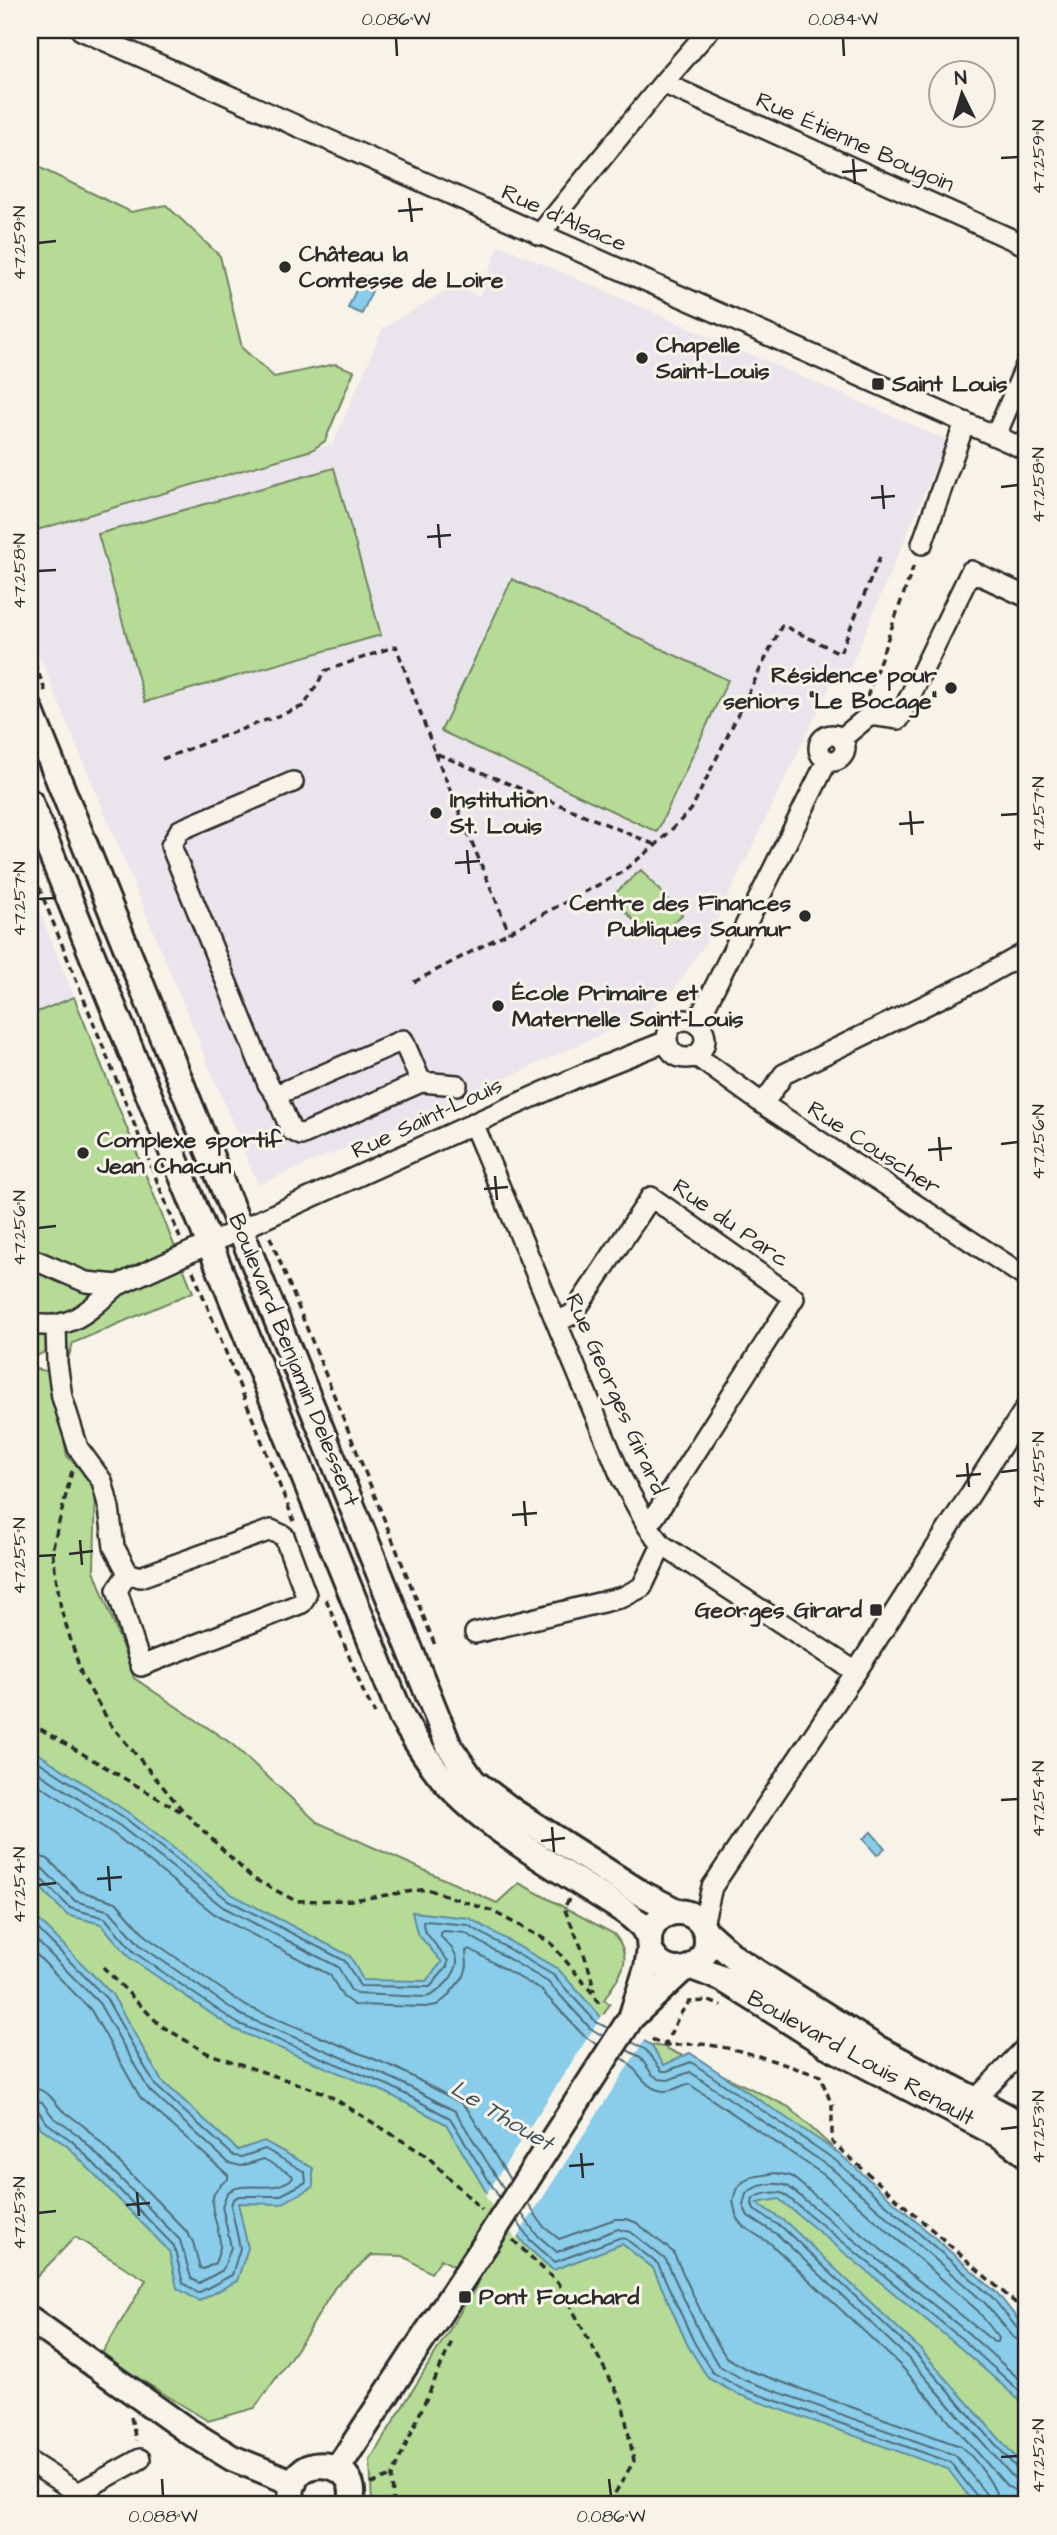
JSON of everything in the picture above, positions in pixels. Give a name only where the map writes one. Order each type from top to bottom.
[{"type":"main road","name":"Boulevard Benjamin Delessert","points":[[30,709],[449,1746],[473,1780],[514,1812],[639,1892],[693,1920]]},
{"type":"main road","name":"Boulevard Benjamin Delessert","points":[[30,802],[197,1249],[387,1686],[419,1747],[445,1781],[471,1807],[500,1830],[627,1913],[642,1926],[649,1943]]},
{"type":"main road","points":[[338,2469],[444,2310],[499,2239],[631,2018],[647,1968],[652,1927],[668,1914],[693,1920],[705,1953],[631,2018]]},
{"type":"main road","name":"Boulevard Louis Renault","points":[[693,1920],[736,1959],[875,2047],[975,2100],[1017,2116],[1027,2131]]},
{"type":"main road","points":[[649,1943],[654,1959],[662,1966],[687,1969]]},
{"type":"main road","name":"Boulevard Louis Renault","points":[[687,1969],[723,1979],[827,2045],[1003,2137],[1027,2155]]},
{"type":"main road","points":[[30,2319],[232,2458],[294,2494],[308,2468],[318,2464],[338,2469],[350,2482],[350,2505]]},
{"type":"street","name":"Rue d'Alsace","points":[[81,30],[1027,450]]},
{"type":"street","points":[[540,235],[709,30]]},
{"type":"street","name":"Rue Étienne Bougoin","points":[[663,83],[1027,246]]},
{"type":"street","points":[[996,435],[1027,363]]},
{"type":"street","points":[[922,544],[965,422]]},
{"type":"street","points":[[697,1023],[827,761],[819,752],[820,743],[829,735],[841,739],[870,715],[899,719],[971,571],[1027,597]]},
{"type":"street","points":[[293,782],[180,830],[171,846],[268,1084],[276,1095],[291,1130],[301,1135],[421,1082],[457,1084]]},
{"type":"street","points":[[763,1104],[784,1074],[975,981],[1027,952]]},
{"type":"street","points":[[688,1020],[697,1023],[705,1038],[703,1047],[688,1058],[679,1056],[671,1050],[667,1041],[670,1029],[677,1023],[688,1020]]},
{"type":"street","points":[[276,1095],[403,1040],[421,1082]]},
{"type":"street","name":"Rue Saint-Louis","points":[[118,1284],[584,1074],[667,1041]]},
{"type":"street","name":"Rue Couscher","points":[[695,1055],[763,1104],[1027,1279]]},
{"type":"street","name":"Rue Georges Girard","points":[[473,1124],[622,1479],[648,1525],[662,1545],[856,1672]]},
{"type":"street","name":"Rue du Parc","points":[[557,1322],[573,1314],[651,1197],[794,1298],[648,1525]]},
{"type":"street","points":[[30,1258],[86,1282],[118,1284]]},
{"type":"street","points":[[30,1323],[56,1326],[87,1312],[118,1284]]},
{"type":"street","points":[[56,1326],[57,1363],[62,1397],[78,1448],[102,1481],[114,1547],[128,1573],[141,1577],[271,1530],[284,1536],[306,1595],[302,1603],[141,1667],[117,1590],[128,1573]]},
{"type":"street","points":[[693,1920],[1027,1406]]},
{"type":"street","points":[[475,1633],[623,1597],[642,1587],[662,1545]]},
{"type":"street","points":[[975,2100],[1027,2046]]},
{"type":"street","points":[[30,2462],[84,2499],[140,2459]]},
{"type":"path","points":[[857,725],[922,544]]},
{"type":"path","points":[[414,982],[619,874],[656,845],[691,810],[782,625],[840,653],[880,556]]},
{"type":"path","points":[[162,759],[303,706],[326,671],[396,646],[435,753],[509,933]]},
{"type":"path","points":[[435,753],[656,845]]},
{"type":"path","points":[[30,865],[197,1249],[296,1527]]},
{"type":"path","points":[[78,1448],[52,1550],[61,1609],[82,1676],[111,1725],[185,1813],[252,1878],[296,1901],[353,1900],[427,1889],[492,1911],[550,1942],[594,1994],[599,2004]]},
{"type":"path","points":[[322,1590],[363,1691]]},
{"type":"path","points":[[30,1723],[185,1813]]},
{"type":"path","points":[[571,1897],[564,1908],[583,1951],[594,1994]]},
{"type":"path","points":[[103,1967],[160,2025],[207,2053],[325,2093],[427,2156],[483,2210]]},
{"type":"path","points":[[664,2047],[678,2016],[689,2002],[709,2001],[722,2006]]},
{"type":"path","points":[[652,2039],[664,2047],[690,2044],[721,2046],[820,2076],[832,2105],[832,2142],[1027,2312]]},
{"type":"path","points":[[499,2239],[558,2283],[622,2401],[634,2461],[608,2505]]},
{"type":"path","points":[[393,2505],[392,2476],[452,2341],[444,2310]]},
{"type":"path","points":[[134,2392],[129,2408],[140,2459]]},
{"type":"shaded area","name":"Institution St. Louis","points":[[499,245],[947,440],[844,682],[832,682],[705,944],[671,994],[645,1014],[463,1098],[258,1185],[30,633],[30,532],[333,444],[383,328],[454,286],[479,296]]},
{"type":"shaded area","points":[[30,888],[74,997],[30,1015]]},
{"type":"green space","points":[[30,163],[131,212],[166,205],[220,256],[242,348],[274,377],[335,364],[354,371],[325,441],[312,450],[30,532]]},
{"type":"green space","points":[[334,468],[381,635],[145,702],[98,534]]},
{"type":"green space","points":[[512,579],[728,680],[657,832],[441,731]]},
{"type":"green space","points":[[641,870],[682,915],[652,941],[612,896]]},
{"type":"green space","points":[[74,997],[193,1292],[73,1343],[68,1359],[67,1388],[96,1485],[94,1570],[134,1678],[232,1744],[317,1822],[497,1903],[519,1883],[614,1934],[624,1952],[623,1968],[604,2000],[610,2004],[602,2017],[651,2045],[664,2047],[789,2107],[1027,2329],[1027,2505],[372,2505],[370,2460],[480,2280],[441,2259],[431,2273],[403,2256],[372,2255],[335,2287],[307,2334],[255,2408],[208,2421],[101,2355],[146,2280],[75,2237],[30,2284],[30,1368],[52,1372],[49,1350],[30,1359],[30,1015]],"holes":[[[60,1415],[94,1483],[67,1456]]]},
{"type":"water","points":[[362,276],[376,281],[362,314],[348,308]]},
{"type":"water","name":"Le Thouet","points":[[30,1748],[129,1813],[233,1895],[350,1956],[363,1980],[426,1981],[442,1962],[417,1933],[412,1912],[469,1918],[558,1969],[601,2017],[651,2045],[664,2065],[690,2053],[840,2154],[997,2293],[1027,2331],[1027,2407],[957,2345],[779,2199],[757,2203],[787,2223],[920,2349],[1027,2470],[1027,2505],[975,2505],[948,2469],[737,2394],[708,2378],[688,2346],[653,2268],[622,2244],[553,2270],[525,2245],[485,2190],[446,2124],[387,2093],[234,2029],[130,1958],[101,1924],[67,1915],[30,1877]]},
{"type":"water","points":[[871,1832],[885,1848],[877,1855],[863,1839]]},
{"type":"water","points":[[30,1911],[112,1994],[161,2080],[238,2150],[264,2141],[313,2168],[313,2187],[281,2204],[238,2203],[248,2248],[237,2281],[199,2301],[177,2288],[169,2251],[67,2146],[41,2128],[30,2110]]},
{"type":"pier","points":[[603,2014],[646,2038],[516,2239],[485,2196]]},
{"type":"place","name":"Château la Comtesse de Loire","points":[[285,267]]},
{"type":"place","name":"Chapelle Saint-Louis","points":[[642,358]]},
{"type":"place","name":"Saint Louis","points":[[878,384]]},
{"type":"place","name":"Résidence pour seniors \"Le Bocage\"","points":[[951,688]]},
{"type":"place","name":"Institution St. Louis","points":[[436,813]]},
{"type":"place","name":"Centre des Finances Publiques Saumur","points":[[805,916]]},
{"type":"place","name":"École Primaire et Maternelle Saint-Louis","points":[[498,1006]]},
{"type":"place","name":"Complexe sportif Jean Chacun","points":[[83,1153]]},
{"type":"place","name":"Georges Girard","points":[[876,1610]]},
{"type":"place","name":"Pont Fouchard","points":[[465,2297]]}]
